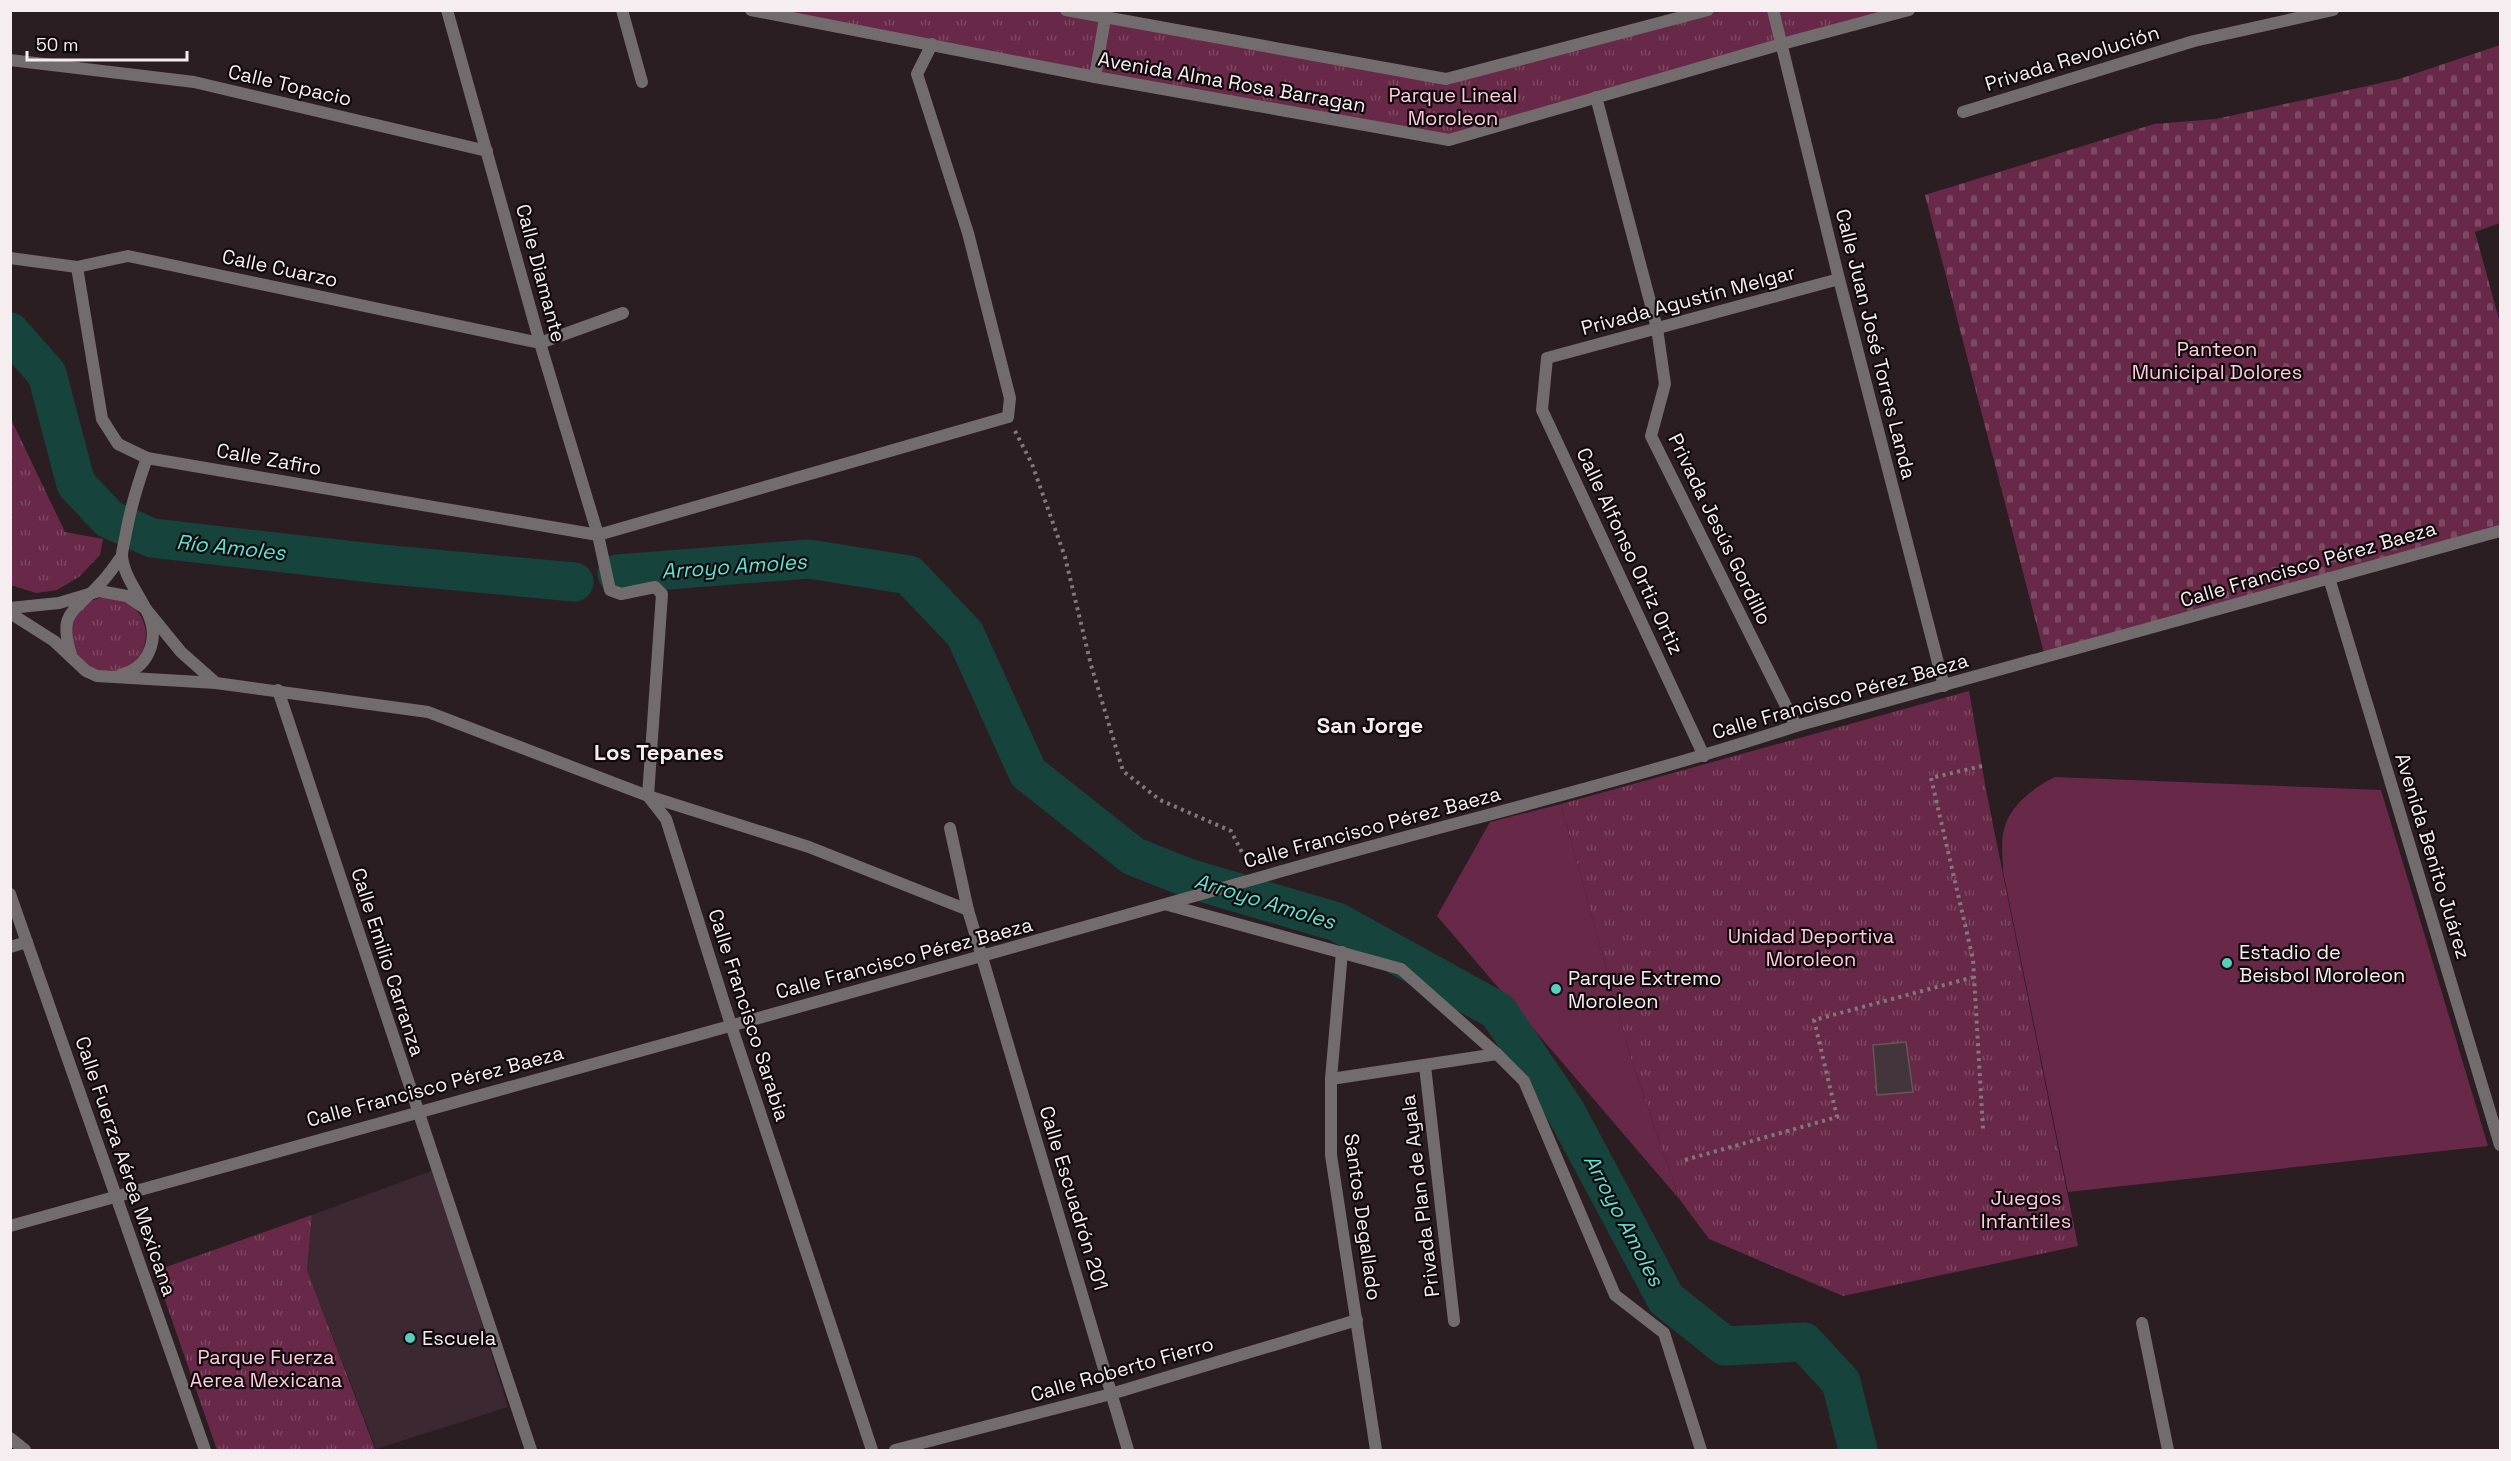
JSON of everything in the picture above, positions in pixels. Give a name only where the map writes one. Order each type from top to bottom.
[{"type":"street","name":"Calle Diamante","points":[[447,10],[540,343],[599,540],[610,590],[621,594],[655,587],[662,594],[648,796]]},
{"type":"street","points":[[621,10],[642,82]]},
{"type":"street","name":"Avenida Alma Rosa Barragan","points":[[751,10],[1095,77],[1449,140],[1782,44],[1910,10]]},
{"type":"street","name":"Avenida Alma Rosa Barragan","points":[[1066,10],[1446,79],[1708,10]]},
{"type":"street","name":"Calle Juan José Torres Landa","points":[[1773,10],[1839,279],[1944,686]]},
{"type":"street","name":"Privada Revolución","points":[[1963,112],[2194,41],[2333,10]]},
{"type":"street","points":[[1095,77],[1105,18]]},
{"type":"street","points":[[599,540],[1008,417],[1010,398],[968,233],[917,74],[932,44]]},
{"type":"street","name":"Calle Topacio","points":[[10,60],[194,82],[488,151]]},
{"type":"street","name":"Privada Jesús Gordillo","points":[[1596,97],[1658,328],[1665,384],[1651,436],[1796,726]]},
{"type":"street","name":"Calle Cuarzo","points":[[10,258],[77,267],[128,256],[540,343]]},
{"type":"street","name":"Calle Zafiro","points":[[77,267],[102,419],[118,444],[147,458],[599,540]]},
{"type":"street","name":"Privada Agustín Melgar","points":[[1547,358],[1839,279]]},
{"type":"street","points":[[540,343],[623,314]]},
{"type":"street","name":"Calle Alfonso Ortiz Ortiz","points":[[1547,358],[1542,410],[1704,756]]},
{"type":"street","points":[[114,677],[138,668],[153,645],[155,635],[146,609],[130,580],[123,549],[133,496],[147,458]]},
{"type":"street","name":"Calle Francisco Pérez Baeza","points":[[10,1226],[416,1110],[982,957],[1255,878],[1704,756],[1796,726],[2500,531]]},
{"type":"street","points":[[71,658],[65,637],[66,622],[72,608],[92,592],[123,549]]},
{"type":"street","name":"Avenida Benito Juárez","points":[[2329,578],[2500,1145]]},
{"type":"street","points":[[10,608],[59,603],[105,590],[128,596],[146,609],[181,652],[216,683]]},
{"type":"street","points":[[10,613],[54,641],[86,671],[97,676],[216,683],[428,712],[648,796],[809,847],[968,910]]},
{"type":"street","name":"Calle Emilio Carranza","points":[[278,690],[531,1450]]},
{"type":"street","name":"Calle Francisco Sarabia","points":[[648,796],[666,819],[730,1025],[872,1450]]},
{"type":"street","name":"Calle Escuadrón 201","points":[[950,828],[968,910],[1128,1450]]},
{"type":"street","name":"Calle Fuerza Aérea Mexicana","points":[[10,894],[205,1450]]},
{"type":"street","points":[[1170,903],[1401,969],[1524,1081],[1615,1295],[1664,1333],[1701,1450]]},
{"type":"street","points":[[10,946],[27,942]]},
{"type":"street","name":"Santos Degallado","points":[[1342,952],[1331,1078],[1330,1155],[1376,1450]]},
{"type":"street","points":[[1331,1078],[1497,1054]]},
{"type":"street","name":"Privada Plan de Ayala","points":[[1425,1066],[1454,1321]]},
{"type":"street","name":"Calle Roberto Fierro","points":[[895,1450],[1111,1394],[1357,1320]]},
{"type":"street","points":[[2142,1323],[2168,1450]]},
{"type":"street","points":[[10,1438],[26,1450]]},
{"type":"path","points":[[1008,417],[1032,464],[1065,557],[1091,665],[1123,771],[1160,800],[1231,831],[1255,878]]},
{"type":"path","points":[[1982,766],[1931,778],[1973,959],[1983,1129]]},
{"type":"path","points":[[1685,1160],[1837,1118],[1814,1020],[1974,977]]},
{"type":"shaded area","name":"Escuela","points":[[434,1170],[508,1407],[376,1449],[307,1270],[312,1215]]},
{"type":"green space","name":"Parque Lineal Moroleon","points":[[743,11],[1063,11],[1446,79],[1708,11],[1909,11],[1450,137]]},
{"type":"green space","name":"Panteon Municipal Dolores","points":[[2500,45],[2500,223],[2475,232],[2500,323],[2500,531],[2045,657],[1925,195],[2154,124],[2216,119],[2399,79]]},
{"type":"green space","points":[[10,417],[65,532],[103,539],[100,555],[79,577],[57,590],[36,593],[11,585]]},
{"type":"green space","points":[[108,597],[122,600],[135,608],[143,621],[146,635],[143,649],[135,662],[122,670],[108,673],[94,670],[81,662],[73,649],[70,635],[73,621],[81,608],[94,600]]},
{"type":"green space","name":"Unidad Deportiva Moroleon","points":[[1969,691],[1986,790],[2078,1246],[1843,1296],[1709,1239],[1680,1200],[1632,1062],[1561,804]]},
{"type":"green space","name":"Estadio de Beisbol Moroleon","points":[[2055,777],[2381,790],[2488,1146],[2068,1192],[2003,871],[2002,852],[2005,824],[2015,807],[2038,787]]},
{"type":"green space","name":"Parque Extremo Moroleon","points":[[1561,804],[1632,1062],[1680,1200],[1437,916],[1490,822]]},
{"type":"green space","name":"Parque Fuerza Aerea Mexicana","points":[[312,1215],[307,1270],[375,1449],[217,1450],[155,1271]]},
{"type":"building","points":[[1906,1042],[1913,1092],[1877,1095],[1873,1045]]},
{"type":"waterway","name":"Río Amoles","points":[[10,332],[47,374],[76,484],[109,519],[152,538],[381,564],[574,582]]},
{"type":"waterway","name":"Arroyo Amoles","points":[[617,574],[809,559],[909,575],[965,634],[1028,773],[1133,856],[1188,878],[1337,922],[1498,1011],[1566,1112],[1666,1299],[1725,1346],[1804,1342],[1841,1382],[1858,1450]]},
{"type":"place","name":"Estadio de Beisbol Moroleon","points":[[2227,963]]},
{"type":"place","name":"Parque Extremo Moroleon","points":[[1556,989]]},
{"type":"place","name":"Escuela","points":[[410,1338]]},
{"type":"district","name":"San Jorge","points":[[1370,725]]},
{"type":"district","name":"Los Tepanes","points":[[659,752]]},
{"type":"park label","name":"Juegos Infantiles","points":[[2026,1210]]}]
